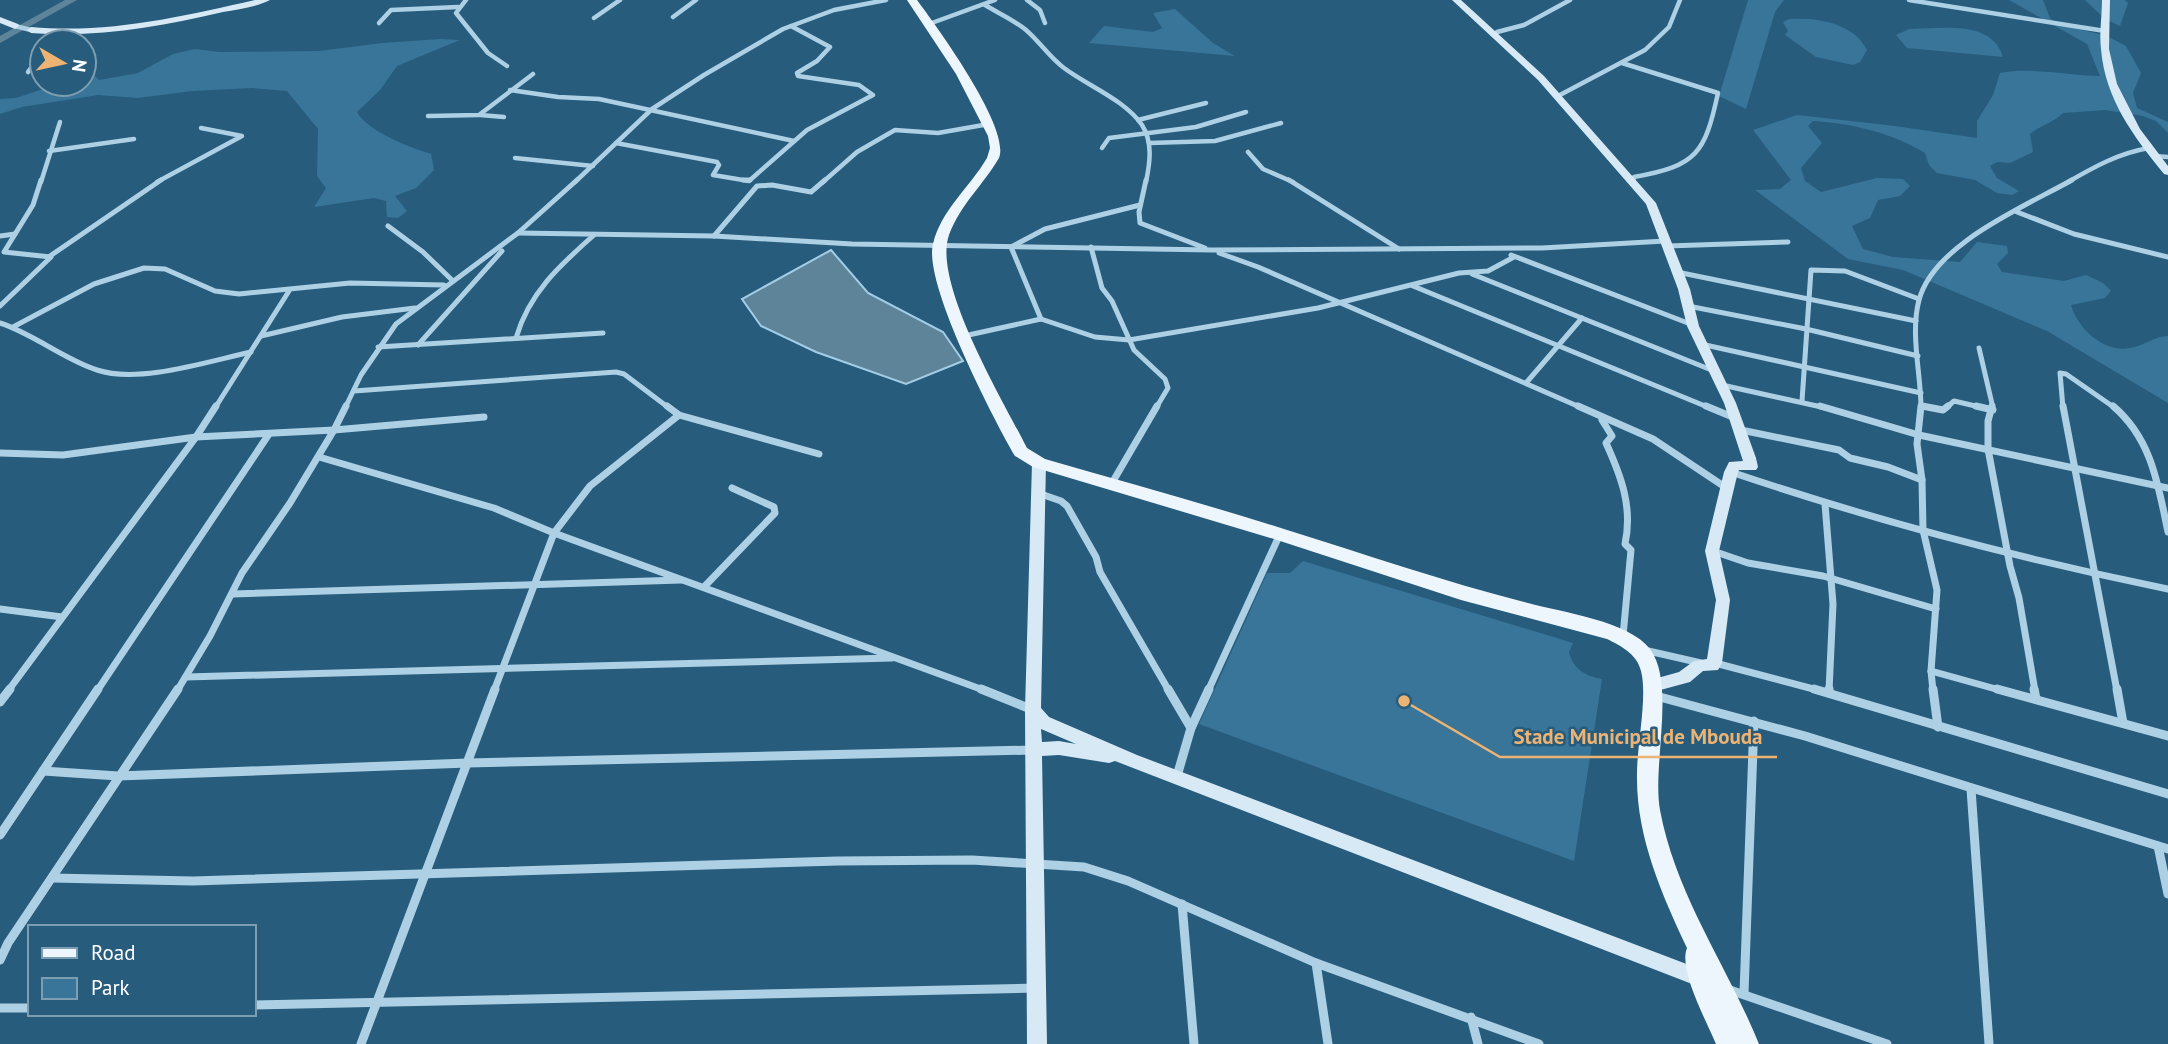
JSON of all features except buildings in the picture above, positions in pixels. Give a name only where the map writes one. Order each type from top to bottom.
[{"type":"main road","points":[[912,0],[990,124],[996,142],[994,154],[953,214],[938,246],[948,301],[1017,448],[1038,463],[1280,534],[1437,585],[1584,624],[1623,638],[1638,649],[1647,661],[1652,690],[1648,752],[1649,809],[1664,863],[1710,982],[1730,1044]]},
{"type":"main road","points":[[1710,982],[1746,1044]]},
{"type":"street","points":[[98,32],[119,31],[266,0]]},
{"type":"street","points":[[466,0],[456,13],[488,53],[507,66]]},
{"type":"street","points":[[594,18],[620,0]]},
{"type":"street","points":[[673,17],[696,0]]},
{"type":"street","points":[[0,960],[8,943],[186,677],[242,573],[319,457],[378,347],[396,324],[518,233],[652,109],[704,75],[791,26],[834,10],[887,0]]},
{"type":"street","points":[[929,24],[995,0]]},
{"type":"street","points":[[1027,0],[1040,10],[1045,23]]},
{"type":"street","points":[[1456,0],[1558,96],[1651,203],[1677,272],[1693,326],[1738,424],[1751,467],[1734,466],[1731,472],[1712,551],[1723,600],[1713,664]]},
{"type":"street","points":[[1496,35],[1497,32],[1524,25],[1570,0]]},
{"type":"street","points":[[1558,96],[1622,63],[1664,33],[1672,23],[1680,0]]},
{"type":"street","points":[[1909,0],[2105,31]]},
{"type":"street","points":[[2106,0],[2105,31],[2109,71],[2118,103],[2168,172]]},
{"type":"street","points":[[985,5],[1025,29],[1061,66],[1097,91],[1122,104],[1138,120],[1147,135],[1150,163],[1140,205],[1139,218],[1142,225],[1258,267],[1653,439],[1728,489]]},
{"type":"street","points":[[379,23],[391,10],[458,7]]},
{"type":"street","points":[[0,20],[28,29]]},
{"type":"street","points":[[616,143],[717,162],[719,165],[713,175],[749,181],[813,126],[873,95],[869,90],[857,85],[799,76],[797,73],[817,61],[830,47],[791,26]]},
{"type":"street","points":[[1622,63],[1718,93],[1710,132],[1696,155],[1670,168],[1634,177],[1633,181]]},
{"type":"street","points":[[479,115],[533,74]]},
{"type":"street","points":[[510,90],[558,97],[599,99],[794,141]]},
{"type":"street","points":[[1138,120],[1206,103]]},
{"type":"street","points":[[1102,148],[1107,139],[1205,124],[1246,112]]},
{"type":"street","points":[[428,116],[504,117]]},
{"type":"street","points":[[60,122],[33,205],[4,252],[50,256],[153,184],[242,136],[201,128]]},
{"type":"street","points":[[1149,143],[1226,139],[1281,123]]},
{"type":"street","points":[[714,236],[757,186],[772,185],[811,192],[857,152],[895,130],[938,133],[990,124]]},
{"type":"street","points":[[49,151],[134,139]]},
{"type":"street","points":[[1248,152],[1263,169],[1298,184],[1403,251]]},
{"type":"street","points":[[1938,727],[1931,671],[1937,590],[1923,530],[1922,480],[1917,444],[1922,406],[1916,321],[1919,299],[1931,274],[1944,259],[1974,236],[2096,165],[2127,152],[2152,152],[2168,158]]},
{"type":"street","points":[[515,158],[593,166]]},
{"type":"street","points":[[1011,247],[1026,237],[1054,226],[1140,205]]},
{"type":"street","points":[[2017,212],[2074,234],[2168,257]]},
{"type":"street","points":[[388,226],[423,252],[452,280]]},
{"type":"street","points":[[518,233],[714,236],[830,244],[1212,250],[1403,251],[1788,242]]},
{"type":"street","points":[[0,236],[15,234]]},
{"type":"street","points":[[516,338],[528,303],[594,234]]},
{"type":"street","points":[[1011,247],[1041,319]]},
{"type":"street","points":[[1091,247],[1102,288],[1112,301],[1129,340],[1138,356],[1165,379],[1168,388],[1112,484]]},
{"type":"street","points":[[1503,249],[1514,257],[1605,289],[1693,326]]},
{"type":"street","points":[[418,345],[502,251]]},
{"type":"street","points":[[0,306],[50,261],[50,256]]},
{"type":"street","points":[[964,336],[1041,319],[1096,337],[1129,340],[1340,303],[1467,272],[1488,271],[1514,257]]},
{"type":"street","points":[[13,327],[65,297],[146,267],[164,270],[226,293],[289,291],[339,284],[445,285]]},
{"type":"street","points":[[1802,401],[1811,270],[1845,271],[1919,299]]},
{"type":"street","points":[[1467,272],[1715,371]]},
{"type":"street","points":[[1677,272],[1916,321]]},
{"type":"street","points":[[1412,285],[1559,345],[1738,424],[1839,450],[1850,458],[1888,467],[1922,480]]},
{"type":"street","points":[[0,702],[196,437],[289,291]]},
{"type":"street","points":[[1688,306],[1806,329],[1918,356]]},
{"type":"street","points":[[261,336],[342,317],[416,308]]},
{"type":"street","points":[[1526,383],[1582,318]]},
{"type":"street","points":[[1,324],[43,339],[99,371],[110,373],[137,373],[251,352]]},
{"type":"street","points":[[378,347],[603,334]]},
{"type":"street","points":[[1701,344],[1921,393]]},
{"type":"street","points":[[1979,348],[1993,410],[1988,421],[1988,449],[2019,598],[2036,699]]},
{"type":"street","points":[[354,390],[616,372],[624,374],[679,415],[820,454]]},
{"type":"street","points":[[2123,723],[2061,396],[2061,373],[2098,397],[2135,428],[2149,458],[2168,532]]},
{"type":"street","points":[[1722,385],[1802,401],[1919,435],[2076,466],[2168,488]]},
{"type":"street","points":[[1922,406],[1943,410],[1954,401],[1993,410]]},
{"type":"street","points":[[361,1044],[554,533],[590,486],[679,415]]},
{"type":"street","points":[[1600,416],[1612,436],[1606,443],[1622,476],[1628,502],[1629,531],[1625,544],[1631,550],[1623,638]]},
{"type":"street","points":[[0,453],[63,455],[196,437],[334,430],[484,417]]},
{"type":"street","points":[[0,835],[269,434]]},
{"type":"street","points":[[319,457],[494,508],[554,533],[939,672],[1033,710],[1043,722],[1131,760],[1710,982],[1887,1044]]},
{"type":"street","points":[[1037,1044],[1033,710],[1038,463]]},
{"type":"street","points":[[1731,472],[1825,504],[2008,551],[2049,565],[2168,589]]},
{"type":"street","points":[[704,587],[775,513],[774,507],[732,488]]},
{"type":"street","points":[[1037,493],[1061,500],[1067,506],[1096,557],[1100,572],[1191,728]]},
{"type":"street","points":[[1825,504],[1833,604],[1829,692]]},
{"type":"street","points":[[1177,776],[1191,728],[1280,534]]},
{"type":"street","points":[[1712,551],[1748,563],[1831,579],[1936,609]]},
{"type":"street","points":[[233,594],[685,580]]},
{"type":"street","points":[[0,609],[62,617]]},
{"type":"street","points":[[1638,649],[1829,692],[1938,727],[2168,794]]},
{"type":"street","points":[[186,677],[896,658]]},
{"type":"street","points":[[1652,690],[1684,677],[1700,665],[1713,664]]},
{"type":"street","points":[[1931,671],[2168,736]]},
{"type":"street","points":[[1652,690],[2163,848],[2168,894]]},
{"type":"street","points":[[1744,993],[1754,721]]},
{"type":"street","points":[[43,771],[118,776],[468,763],[1059,748],[1131,760]]},
{"type":"street","points":[[1971,789],[1989,1044]]},
{"type":"street","points":[[52,878],[193,881],[838,861],[1034,862],[1084,867],[1182,904],[1316,963],[1471,1017],[1539,1044]]},
{"type":"street","points":[[1182,904],[1194,1044]]},
{"type":"street","points":[[1316,963],[1328,1044]]},
{"type":"street","points":[[256,1005],[1037,988]]},
{"type":"street","points":[[0,1008],[28,1007]]},
{"type":"street","points":[[1471,1017],[1478,1044]]},
{"type":"green space","points":[[1748,0],[1784,0],[1775,12],[1746,109],[1719,96]]},
{"type":"green space","points":[[2009,0],[2043,0],[2050,18],[2058,24],[2107,36],[2126,46],[2141,73],[2133,93],[2137,108],[2168,122],[2168,133],[2156,121],[2143,116],[2105,110],[2063,113],[2030,134],[2033,152],[2010,163],[1997,162],[1990,166],[1997,178],[2019,191],[2012,195],[1997,193],[1975,180],[1937,173],[1929,165],[1925,153],[1885,135],[1842,124],[1813,121],[1808,126],[1822,143],[1801,168],[1805,181],[1821,192],[1877,178],[1903,179],[1910,186],[1900,196],[1878,200],[1870,218],[1852,226],[1863,249],[1893,257],[1960,262],[1977,242],[2007,246],[2008,253],[1997,264],[2002,272],[2064,281],[2086,275],[2103,283],[2111,291],[2105,298],[2071,305],[2074,314],[2093,337],[2111,347],[2130,348],[2168,336],[2168,403],[2047,331],[1903,270],[1848,259],[1755,190],[1780,189],[1791,180],[1753,130],[1797,115],[1977,138],[1977,121],[1993,95],[2000,73],[2037,71],[2100,76],[2087,44]]},
{"type":"green space","points":[[2085,0],[2125,0],[2128,3],[2120,26],[2105,19]]},
{"type":"green space","points":[[1175,9],[1213,43],[1235,56],[1089,43],[1104,26],[1153,32],[1162,28],[1153,13]]},
{"type":"green space","points":[[1789,19],[1811,19],[1834,24],[1853,33],[1867,50],[1860,62],[1853,65],[1816,57],[1785,35],[1788,31],[1783,22]]},
{"type":"green space","points":[[1949,28],[1977,31],[1997,45],[2003,57],[1907,48],[1896,35],[1909,29]]},
{"type":"green space","points":[[460,40],[397,66],[380,90],[357,112],[379,132],[431,154],[434,170],[416,188],[395,196],[407,211],[398,218],[387,217],[386,201],[374,198],[314,207],[326,188],[317,176],[318,129],[287,91],[252,88],[192,91],[138,98],[98,95],[98,79],[138,73],[173,54],[195,49],[219,52],[319,51],[382,43]]},
{"type":"green space","points":[[28,94],[28,98],[79,98],[22,107],[0,114],[0,99]]},
{"type":"green space","points":[[1303,561],[1573,643],[1569,652],[1577,667],[1585,674],[1602,679],[1574,861],[1199,724],[1267,573],[1290,573]]},
{"type":"shaded area","points":[[831,250],[868,293],[943,332],[963,361],[906,384],[816,352],[761,326],[742,299]]},
{"type":"waterway","points":[[0,40],[72,0]]},
{"type":"place","name":"Stade Municipal de Mbouda","points":[[1404,701]]}]
